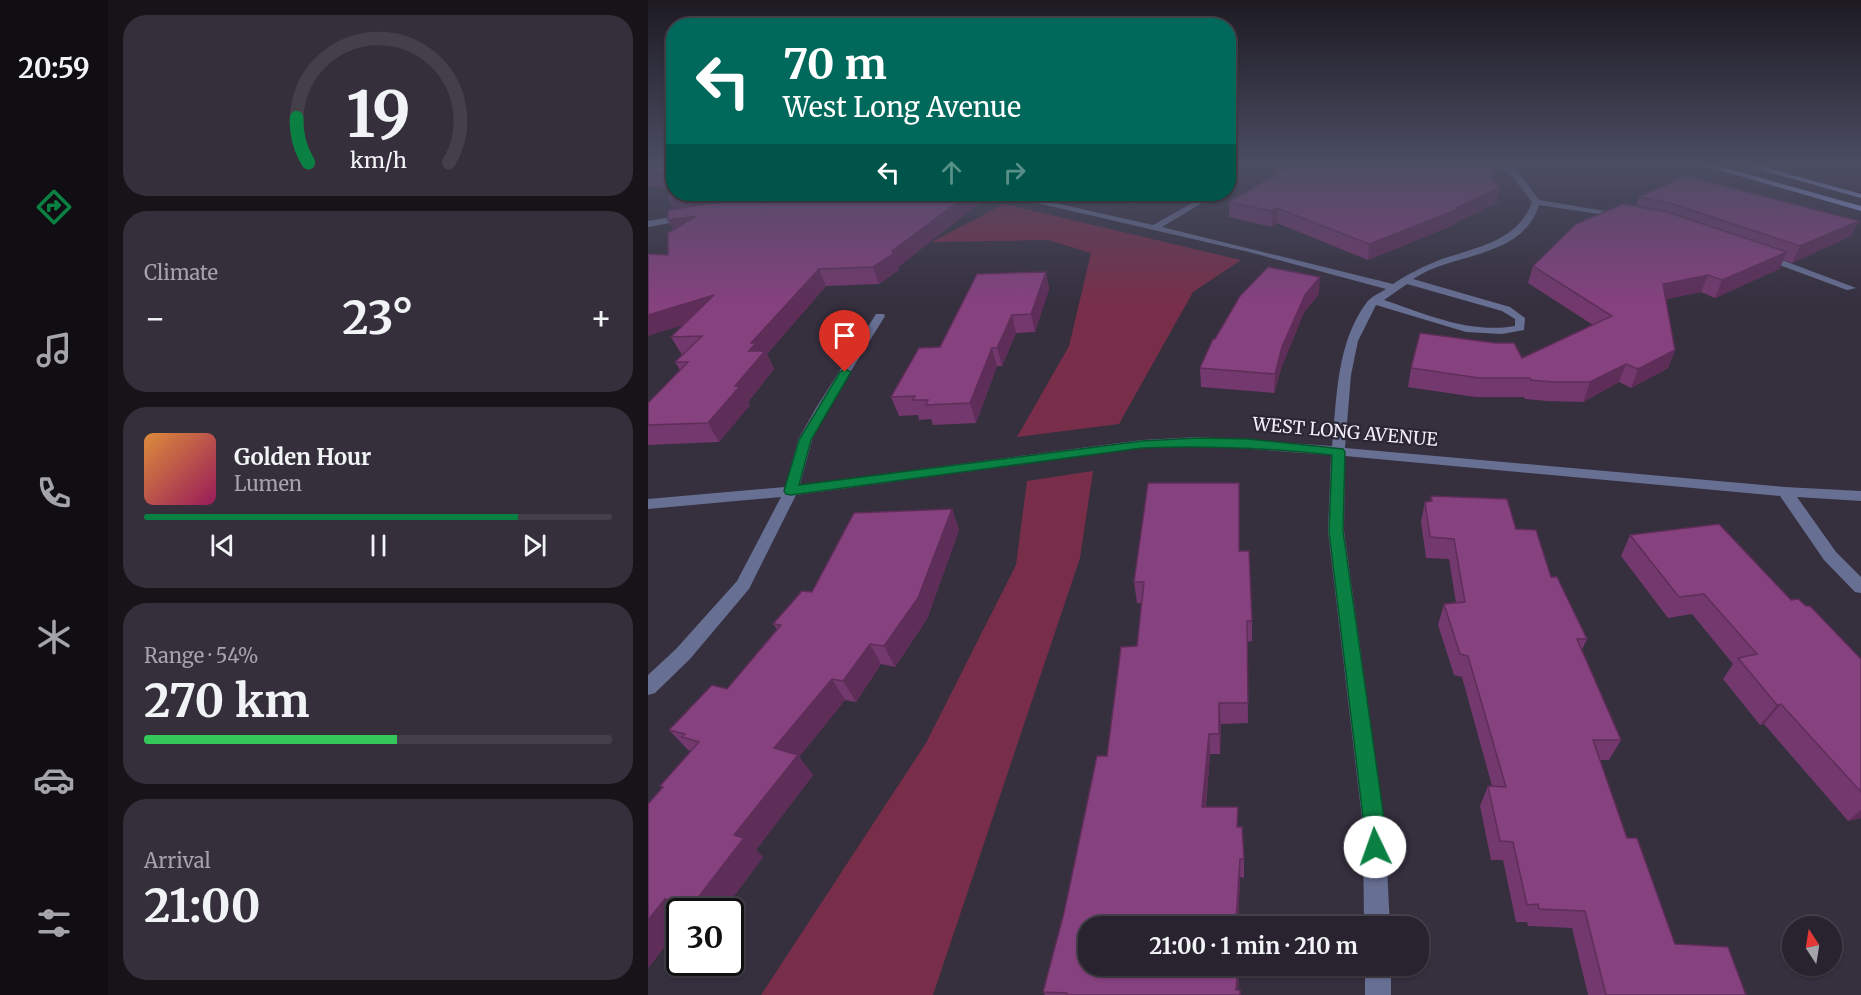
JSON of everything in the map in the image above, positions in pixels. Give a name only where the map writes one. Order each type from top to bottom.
[{"type":"street","points":[[1084,212],[1250,250],[1392,287]]},
{"type":"street","points":[[1153,229],[1181,212]]},
{"type":"street","points":[[1377,916],[1374,826],[1336,531],[1338,452],[1345,375],[1352,341],[1361,321],[1375,300],[1392,287],[1446,261],[1493,246],[1517,233],[1533,212]]},
{"type":"street","points":[[1606,212],[1637,217]]},
{"type":"street","points":[[648,224],[695,217]]},
{"type":"street","points":[[1757,254],[1851,288]]},
{"type":"street","points":[[1375,300],[1467,329],[1506,332],[1520,328],[1520,318],[1506,309],[1404,280]]},
{"type":"street","points":[[648,687],[683,654],[743,585],[791,491],[805,440],[822,408],[880,316]]},
{"type":"street","name":"WEST LONG AVENUE","points":[[648,504],[791,491],[1142,444],[1197,441],[1248,443],[1785,492],[1861,496]]},
{"type":"street","points":[[1785,492],[1830,556],[1861,587]]},
{"type":"street","points":[[1378,976],[1378,995]]},
{"type":"shaded area","points":[[988,212],[1040,212],[1241,260],[1193,292],[1119,424],[1017,437],[1069,346],[1091,253],[1048,240],[932,242]]},
{"type":"shaded area","points":[[1093,471],[1080,558],[933,995],[761,995],[926,743],[1016,565],[1027,481]]},
{"type":"building","points":[[668,212],[944,212],[892,251],[893,254],[873,267],[819,269],[751,343],[756,343],[749,351],[765,351],[735,386],[740,386],[708,423],[648,425],[648,403],[688,362],[675,362],[702,336],[671,337],[714,295],[648,315],[648,254],[668,255],[668,233],[696,216],[668,220]]},
{"type":"building","points":[[1288,212],[1450,212],[1369,244]]},
{"type":"building","points":[[1603,212],[1668,212],[1787,252],[1722,280],[1708,275],[1663,284],[1675,350],[1638,369],[1626,364],[1590,382],[1553,382],[1530,378],[1479,378],[1411,368],[1420,333],[1495,343],[1514,343],[1522,358],[1612,316],[1533,266],[1576,224]]},
{"type":"building","points":[[1699,212],[1826,212],[1859,221],[1800,246]]},
{"type":"building","points":[[1268,267],[1320,277],[1305,295],[1282,347],[1275,374],[1200,368],[1213,339],[1240,296]]},
{"type":"building","points":[[1046,272],[1031,314],[1012,315],[997,348],[992,348],[970,403],[926,405],[928,400],[912,400],[915,396],[891,397],[919,348],[940,347],[977,274]]},
{"type":"building","points":[[1148,483],[1239,483],[1239,551],[1249,551],[1252,621],[1247,621],[1248,703],[1219,703],[1219,734],[1209,734],[1202,807],[1238,807],[1237,827],[1242,827],[1244,859],[1240,859],[1236,916],[1078,916],[1078,976],[1237,976],[1236,990],[1240,990],[1240,995],[1067,995],[1067,993],[1043,992],[1064,913],[1097,756],[1107,756],[1121,647],[1137,646],[1144,582],[1134,582]]},
{"type":"building","points":[[1431,496],[1507,499],[1516,529],[1536,530],[1551,577],[1557,577],[1587,639],[1577,639],[1621,740],[1593,740],[1627,838],[1637,838],[1675,944],[1728,947],[1746,995],[1606,995],[1585,911],[1539,909],[1538,904],[1527,905],[1513,842],[1500,841],[1488,786],[1506,787],[1468,656],[1460,654],[1444,604],[1465,602],[1454,539],[1430,537],[1425,502],[1432,501]]},
{"type":"building","points":[[952,509],[918,598],[884,646],[870,644],[843,681],[832,679],[774,748],[798,755],[734,835],[744,838],[698,898],[666,898],[648,920],[648,804],[663,787],[660,786],[699,742],[682,737],[685,734],[669,730],[712,685],[727,689],[781,625],[773,624],[802,591],[812,592],[854,513]]},
{"type":"building","points":[[1719,524],[1791,600],[1798,599],[1806,606],[1810,606],[1861,659],[1861,792],[1781,704],[1777,705],[1738,658],[1757,654],[1704,594],[1679,597],[1630,535]]},
{"type":"route","points":[[845,372],[805,440],[791,491],[1142,444],[1197,441],[1248,443],[1338,452],[1336,531],[1375,847]]}]
